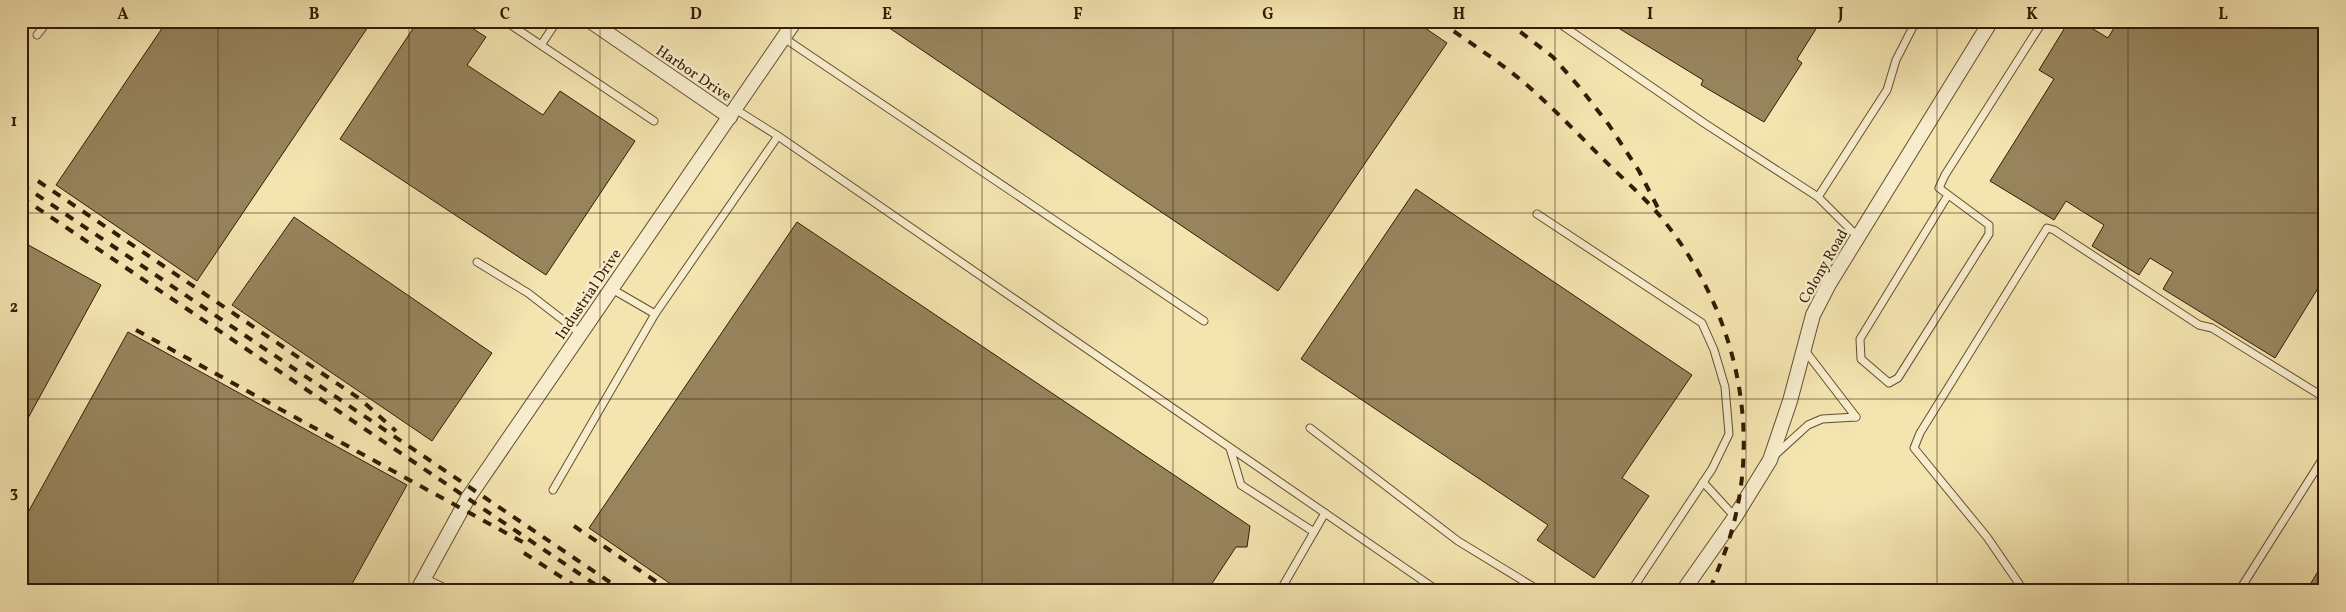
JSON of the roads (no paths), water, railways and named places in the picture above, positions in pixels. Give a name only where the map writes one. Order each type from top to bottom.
[{"type":"street","name":"Harbor Drive","points":[[590,21],[732,113]]},
{"type":"street","name":"Industrial Drive","points":[[420,585],[468,498],[795,21]]},
{"type":"street","name":"Colony Road","points":[[1683,591],[1735,517],[1770,460],[1790,401],[1813,316],[1829,284],[1991,21]]},
{"type":"lane","points":[[37,35],[48,21]]},
{"type":"lane","points":[[505,21],[654,121]]},
{"type":"lane","points":[[541,45],[557,21]]},
{"type":"lane","points":[[1556,21],[1704,123],[1818,197],[1858,237]]},
{"type":"lane","points":[[1818,197],[1887,90],[1896,60],[1916,21]]},
{"type":"lane","points":[[1948,195],[1860,339],[1861,359],[1889,382],[1898,378],[1989,234],[1989,224],[1939,188],[1945,175],[2043,21]]},
{"type":"lane","points":[[784,38],[1204,321]]},
{"type":"lane","points":[[732,113],[778,136],[1438,591]]},
{"type":"lane","points":[[553,490],[655,314],[778,136]]},
{"type":"lane","points":[[1537,214],[1702,323],[1714,350],[1725,387],[1728,434],[1712,469],[1631,591]]},
{"type":"lane","points":[[2024,591],[1988,537],[1914,448],[1920,433],[2048,228],[2142,286],[2198,325],[2212,328],[2325,398]]},
{"type":"lane","points":[[477,262],[528,293],[581,334]]},
{"type":"lane","points":[[612,289],[655,314]]},
{"type":"lane","points":[[1770,460],[1808,425],[1822,419],[1856,417],[1803,348]]},
{"type":"lane","points":[[1310,428],[1458,541],[1540,591]]},
{"type":"lane","points":[[1230,448],[1241,485],[1314,532]]},
{"type":"lane","points":[[2239,591],[2325,455]]},
{"type":"lane","points":[[1703,482],[1735,517]]},
{"type":"lane","points":[[1280,591],[1325,513]]},
{"type":"lane","points":[[420,585],[451,591]]},
{"type":"railway","points":[[1439,21],[1495,60],[1528,86],[1638,193],[1660,216],[1686,252],[1708,291],[1725,331],[1736,374],[1743,417],[1743,461],[1738,505],[1726,549],[1709,591]]},
{"type":"railway","points":[[1506,21],[1553,57],[1581,89],[1609,125],[1639,171],[1659,210]]},
{"type":"railway","points":[[38,181],[360,399],[396,431]]},
{"type":"railway","points":[[21,184],[623,591]]},
{"type":"railway","points":[[21,197],[605,591]]},
{"type":"railway","points":[[136,330],[528,545]]},
{"type":"railway","points":[[574,526],[670,591]]},
{"type":"railway","points":[[524,553],[583,591]]}]
